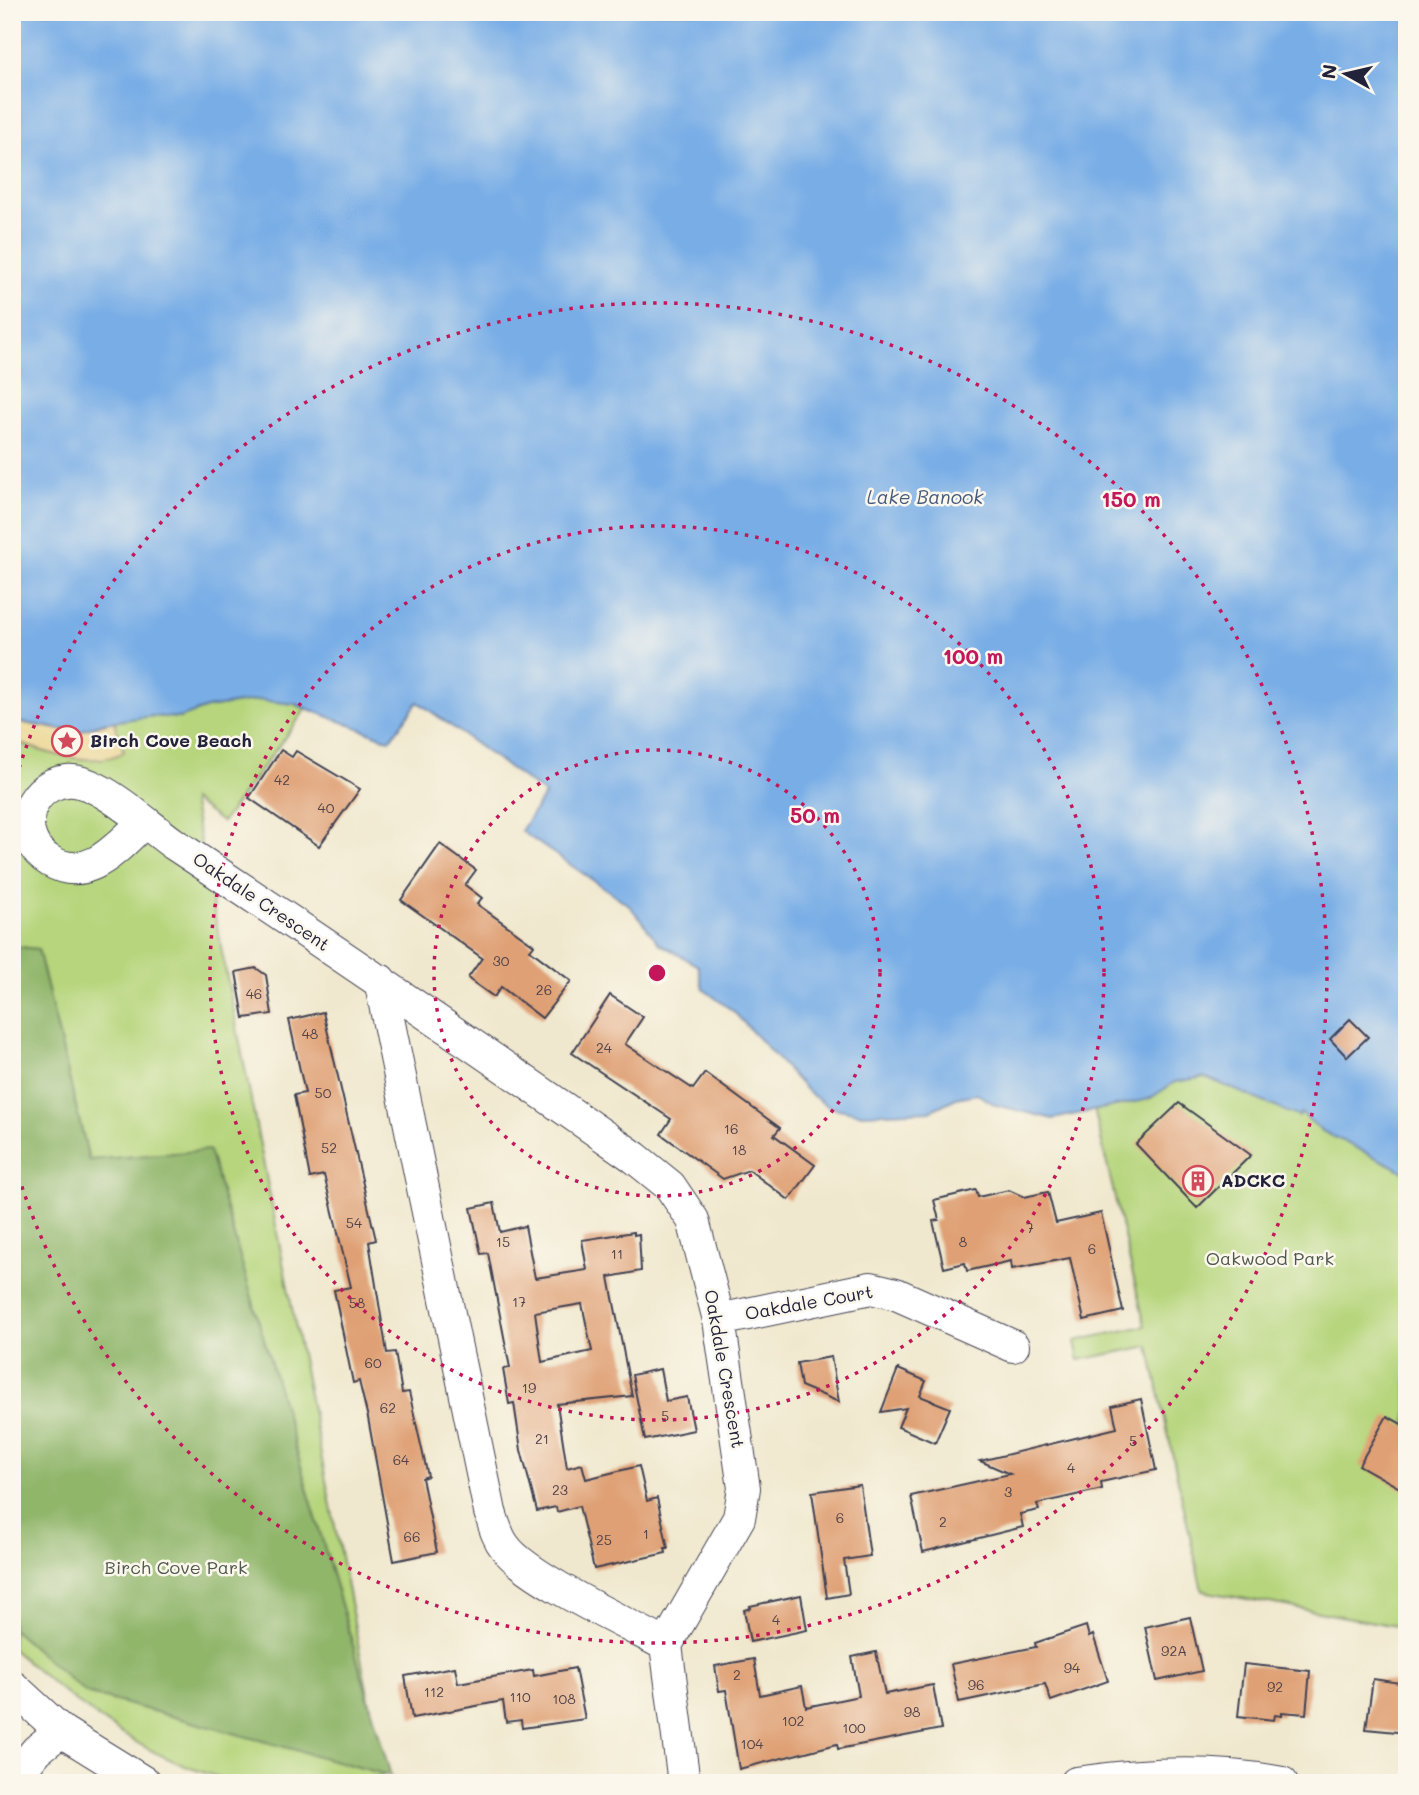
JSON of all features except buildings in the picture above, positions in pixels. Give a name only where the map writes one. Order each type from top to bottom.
[{"type":"street","name":"Oakdale Crescent","points":[[143,823],[380,980],[634,1157],[670,1186],[694,1220],[719,1320],[744,1488],[743,1506],[726,1542],[666,1645]]},
{"type":"street","points":[[380,980],[490,1512],[498,1534],[504,1546],[524,1566],[666,1645],[684,1783]]},
{"type":"street","name":"Oakdale Court","points":[[719,1320],[871,1288],[896,1294],[1013,1346]]},
{"type":"street","points":[[12,1686],[61,1731],[145,1783]]},
{"type":"street","points":[[12,1781],[37,1751],[61,1731]]},
{"type":"street","points":[[1076,1783],[1119,1776],[1195,1775],[1282,1783]]},
{"type":"green space","name":"Birch Cove Park","points":[[259,700],[295,704],[306,709],[222,822],[192,800],[384,1775],[342,1782],[251,1783],[217,1777],[184,1766],[123,1734],[93,1714],[12,1649],[12,721],[27,726],[103,723],[152,716],[179,718],[207,708]]},
{"type":"green space","points":[[12,946],[38,949],[89,1160],[209,1150],[391,1776],[86,1693],[12,1629]]},
{"type":"green space","name":"Oakwood Park","points":[[1205,1077],[1298,1116],[1301,1112],[1322,1131],[1407,1173],[1407,1628],[1202,1591],[1149,1346],[1079,1360],[1075,1341],[1145,1326],[1094,1109],[1149,1099],[1174,1082]]},
{"type":"sand","name":"Birch Cove Beach","points":[[12,721],[73,732],[114,721],[124,752],[112,757],[84,759],[38,750],[12,740]]},
{"type":"water","name":"Lake Banook","points":[[12,12],[1407,12],[1407,1173],[1322,1131],[1301,1113],[1299,1117],[1205,1077],[1175,1082],[1149,1099],[1053,1119],[996,1105],[977,1094],[956,1098],[930,1111],[863,1114],[829,1107],[809,1093],[733,1011],[703,989],[698,966],[659,943],[629,905],[521,831],[545,794],[418,702],[390,740],[295,704],[259,700],[207,708],[179,718],[152,716],[103,723],[78,732],[12,721]]},
{"type":"place","name":"Birch Cove Beach","points":[[67,741]]},
{"type":"place","name":"ADCKC","points":[[1198,1181]]}]
